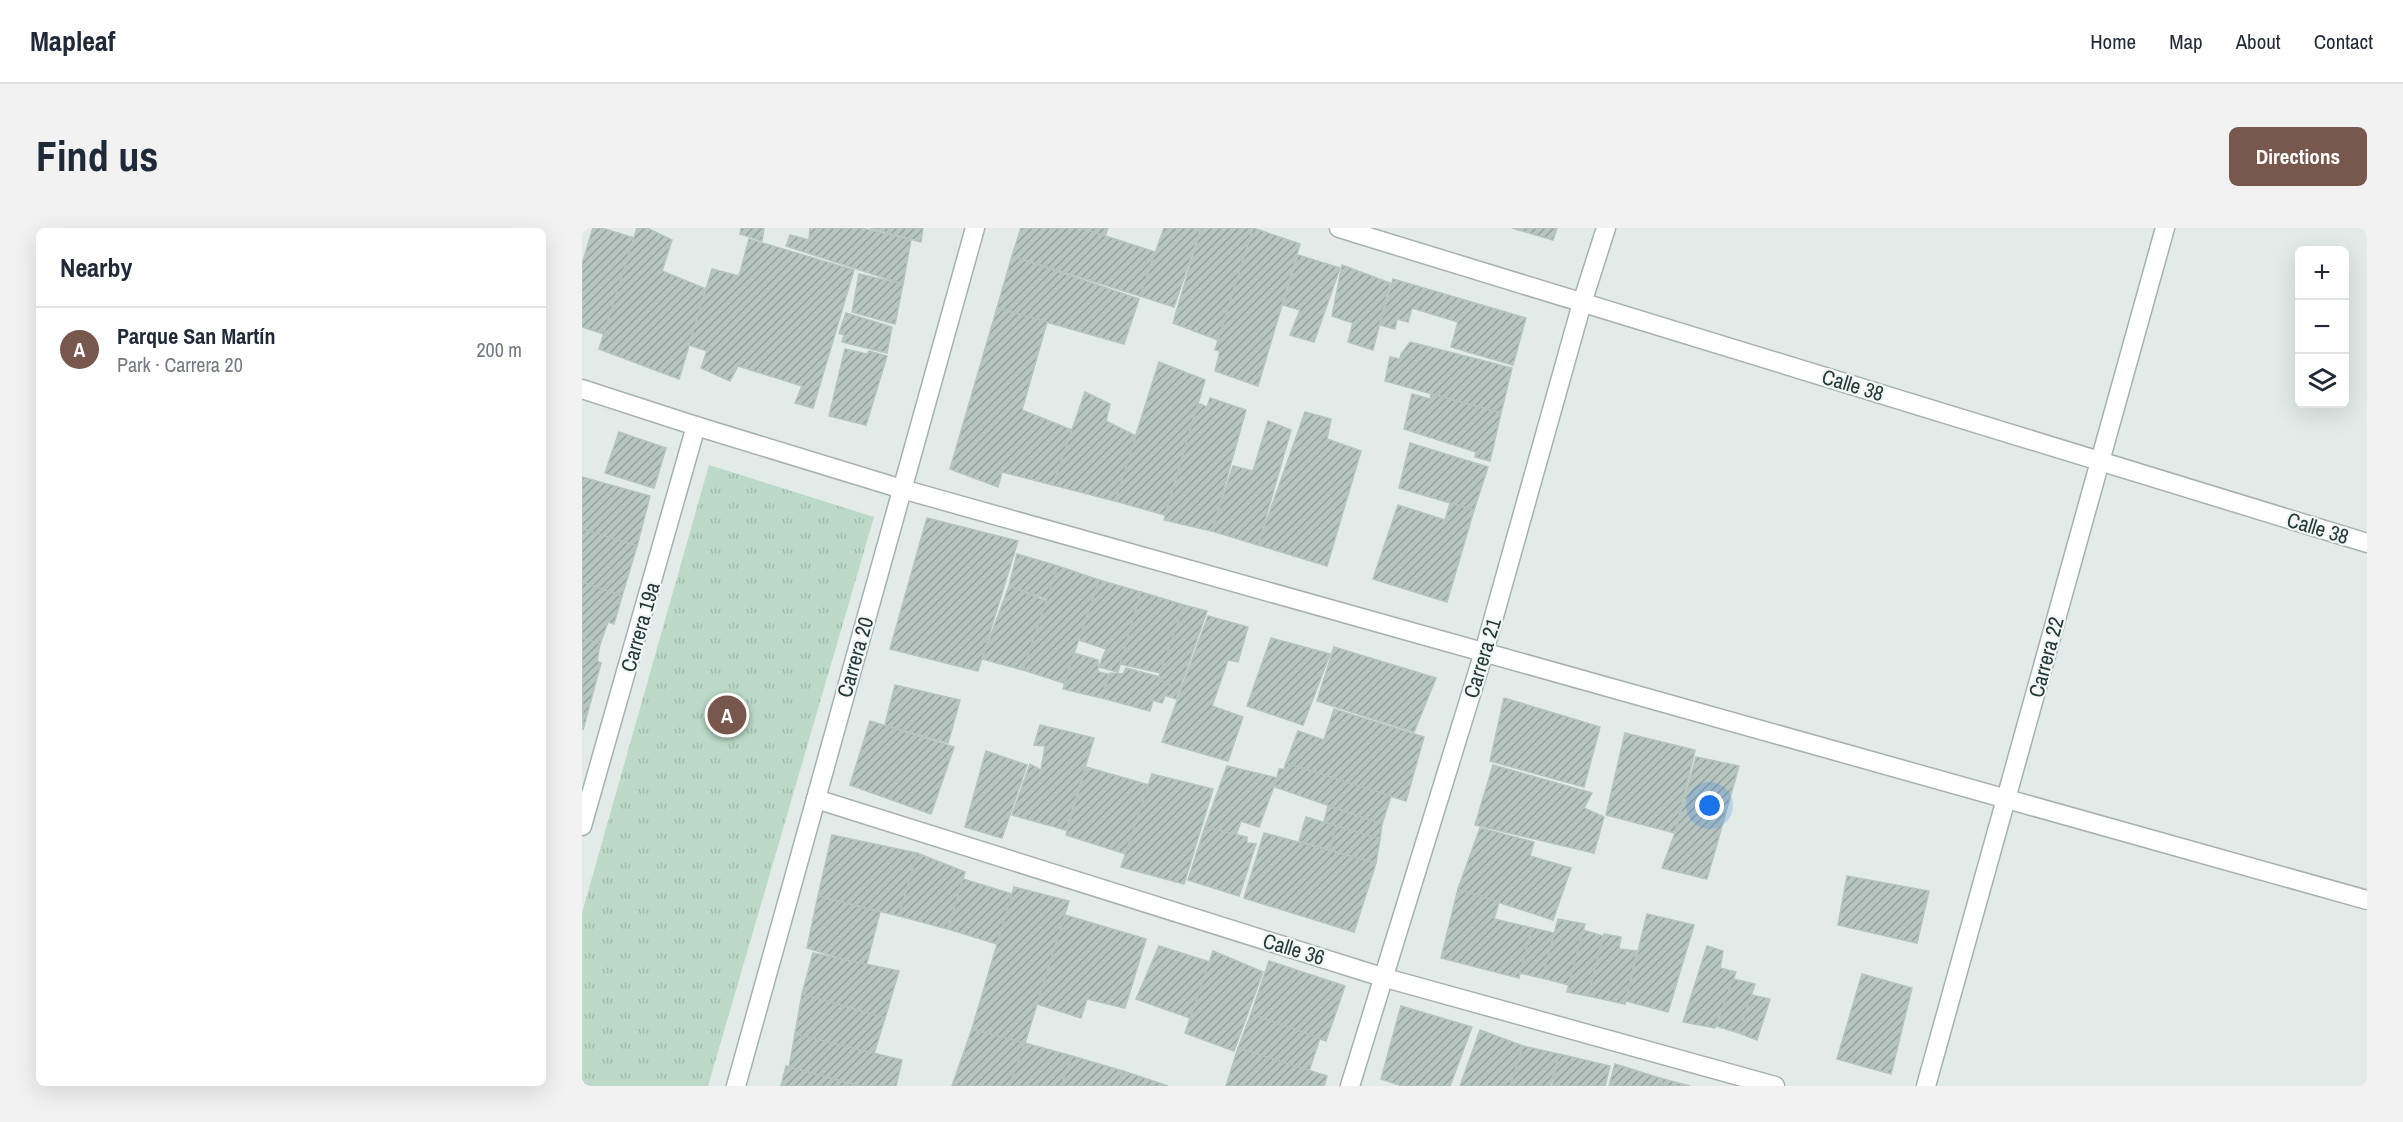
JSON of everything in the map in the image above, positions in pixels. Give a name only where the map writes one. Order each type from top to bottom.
[{"type":"street","name":"Carrera 20","points":[[735,1086],[975,228]]},
{"type":"street","name":"Calle 38","points":[[1339,228],[2367,543]]},
{"type":"street","name":"Carrera 21","points":[[1350,1086],[1484,652],[1582,303],[1606,228]]},
{"type":"street","name":"Carrera 22","points":[[1926,1086],[2164,228]]},
{"type":"street","points":[[582,389],[902,489],[2367,900]]},
{"type":"street","name":"Carrera 19a","points":[[582,826],[591,768],[696,426]]},
{"type":"street","name":"Calle 36","points":[[816,799],[1382,977],[1775,1086]]},
{"type":"green space","points":[[709,465],[874,517],[708,1086],[582,1086],[582,913]]},
{"type":"building","points":[[593,228],[602,228],[634,238],[604,334],[582,327],[582,264]]},
{"type":"building","points":[[637,228],[647,228],[672,240],[662,271],[706,289],[679,379],[599,349]]},
{"type":"building","points":[[741,228],[764,228],[762,241],[740,234]]},
{"type":"building","points":[[810,228],[862,228],[911,240],[903,284],[786,246],[790,235],[809,240]]},
{"type":"building","points":[[870,228],[923,228],[921,242]]},
{"type":"building","points":[[1021,228],[1081,228],[1155,252],[1140,296],[1012,256]]},
{"type":"building","points":[[1081,228],[1108,228],[1105,236]]},
{"type":"building","points":[[1164,228],[1201,228],[1174,307],[1140,296]]},
{"type":"building","points":[[1201,228],[1253,228],[1218,340],[1173,323]]},
{"type":"building","points":[[1253,228],[1300,244],[1258,386],[1215,371],[1220,351],[1215,350]]},
{"type":"building","points":[[1512,228],[1557,228],[1553,240]]},
{"type":"building","points":[[749,239],[854,270],[813,408],[795,403],[802,386],[738,366],[730,381],[701,368],[707,351],[689,345],[712,269],[739,276]]},
{"type":"building","points":[[1298,255],[1340,268],[1314,342],[1290,335],[1300,310],[1283,305]]},
{"type":"building","points":[[1012,256],[1139,299],[1124,344],[997,308]]},
{"type":"building","points":[[1342,265],[1390,283],[1373,350],[1348,342],[1353,323],[1332,316]]},
{"type":"building","points":[[859,274],[903,284],[895,324],[852,312]]},
{"type":"building","points":[[1393,279],[1526,318],[1513,365],[1451,347],[1458,322],[1412,308],[1408,322],[1397,319],[1395,329],[1380,325]]},
{"type":"building","points":[[997,308],[1047,322],[1022,410],[1072,430],[1053,485],[1002,472],[998,487],[950,469]]},
{"type":"building","points":[[846,313],[892,327],[887,353],[842,342],[844,335],[839,333]]},
{"type":"building","points":[[1410,342],[1512,368],[1501,413],[1385,381],[1390,357],[1400,359]]},
{"type":"building","points":[[845,349],[867,354],[869,351],[887,356],[866,425],[829,416]]},
{"type":"building","points":[[1159,362],[1205,380],[1165,515],[1115,501]]},
{"type":"building","points":[[1085,392],[1110,404],[1106,421],[1136,436],[1115,501],[1053,485]]},
{"type":"building","points":[[1412,394],[1430,399],[1431,394],[1501,413],[1490,461],[1475,457],[1476,452],[1404,429]]},
{"type":"building","points":[[1210,398],[1246,410],[1212,531],[1164,520],[1198,403],[1207,407]]},
{"type":"building","points":[[1305,412],[1331,419],[1327,439],[1361,451],[1327,566],[1258,545]]},
{"type":"building","points":[[1268,421],[1291,430],[1258,545],[1212,531],[1233,466],[1253,471]]},
{"type":"building","points":[[619,432],[666,448],[654,488],[605,473]]},
{"type":"building","points":[[1410,443],[1488,467],[1474,510],[1399,488]]},
{"type":"building","points":[[582,477],[650,496],[637,546],[582,529]]},
{"type":"building","points":[[1450,503],[1474,510],[1447,602],[1373,579],[1398,505],[1445,520]]},
{"type":"building","points":[[927,518],[1018,541],[978,671],[890,649]]},
{"type":"building","points":[[582,529],[637,546],[622,596],[582,582]]},
{"type":"building","points":[[1017,554],[1058,566],[1047,599],[1009,586]]},
{"type":"building","points":[[1058,566],[1099,580],[1064,683],[1023,670]]},
{"type":"building","points":[[1099,580],[1141,592],[1118,672],[1099,667],[1106,649],[1079,640]]},
{"type":"building","points":[[582,582],[622,596],[614,624],[608,622],[600,644],[582,638]]},
{"type":"building","points":[[1009,586],[1046,601],[1023,670],[982,659]]},
{"type":"building","points":[[1141,592],[1184,605],[1161,673],[1120,664]]},
{"type":"building","points":[[1184,605],[1207,611],[1176,699],[1164,695],[1170,685],[1158,679]]},
{"type":"building","points":[[1208,616],[1248,627],[1238,662],[1228,660],[1212,706],[1243,717],[1228,761],[1162,742]]},
{"type":"building","points":[[582,638],[600,644],[597,661],[601,663],[583,730]]},
{"type":"building","points":[[1271,638],[1330,654],[1303,725],[1247,706]]},
{"type":"building","points":[[1334,647],[1436,678],[1414,732],[1317,701]]},
{"type":"building","points":[[1074,653],[1098,660],[1098,672],[1108,674],[1102,698],[1063,689]]},
{"type":"building","points":[[1126,668],[1160,677],[1158,679],[1170,685],[1162,703],[1153,700],[1150,711],[1102,698],[1110,673],[1123,674]]},
{"type":"building","points":[[895,685],[960,700],[948,743],[885,725]]},
{"type":"building","points":[[1504,698],[1600,727],[1584,787],[1490,761]]},
{"type":"building","points":[[1334,709],[1424,737],[1406,801],[1286,763],[1298,731],[1324,740]]},
{"type":"building","points":[[870,721],[954,747],[931,814],[850,785]]},
{"type":"building","points":[[1040,725],[1094,738],[1066,830],[1012,815],[1030,764],[1041,770],[1045,746],[1034,745]]},
{"type":"building","points":[[1625,733],[1695,750],[1675,833],[1606,815]]},
{"type":"building","points":[[986,751],[1027,765],[1002,838],[965,827]]},
{"type":"building","points":[[1696,757],[1739,766],[1707,879],[1662,868],[1675,833]]},
{"type":"building","points":[[1286,763],[1391,796],[1382,824],[1275,787],[1279,769],[1284,769]]},
{"type":"building","points":[[1493,765],[1592,793],[1584,808],[1604,817],[1594,853],[1475,825]]},
{"type":"building","points":[[1227,766],[1277,778],[1259,827],[1241,821],[1236,835],[1205,827]]},
{"type":"building","points":[[1086,767],[1149,785],[1126,854],[1066,835]]},
{"type":"building","points":[[1152,774],[1213,789],[1184,884],[1121,867]]},
{"type":"building","points":[[1328,806],[1382,824],[1380,839],[1324,822]]},
{"type":"building","points":[[1306,817],[1336,826],[1330,850],[1299,841]]},
{"type":"building","points":[[1336,826],[1380,839],[1376,863],[1330,850]]},
{"type":"building","points":[[1205,827],[1247,837],[1247,843],[1256,844],[1239,896],[1188,880]]},
{"type":"building","points":[[1480,828],[1534,842],[1530,856],[1571,868],[1553,920],[1458,889]]},
{"type":"building","points":[[1264,833],[1376,863],[1354,932],[1244,898]]},
{"type":"building","points":[[832,835],[917,853],[899,916],[818,896]]},
{"type":"building","points":[[917,853],[965,872],[948,929],[899,916]]},
{"type":"building","points":[[1847,876],[1929,891],[1917,943],[1838,925]]},
{"type":"building","points":[[963,879],[1012,894],[997,944],[948,929]]},
{"type":"building","points":[[1014,887],[1069,901],[1025,1043],[972,1029]]},
{"type":"building","points":[[1458,889],[1499,902],[1494,919],[1532,928],[1519,978],[1441,958]]},
{"type":"building","points":[[818,896],[880,912],[866,966],[807,948]]},
{"type":"building","points":[[1647,914],[1694,925],[1668,1012],[1626,1001]]},
{"type":"building","points":[[1065,915],[1146,939],[1125,1008],[1087,999],[1081,1018],[1037,1004]]},
{"type":"building","points":[[1558,919],[1585,924],[1569,985],[1542,978]]},
{"type":"building","points":[[1532,928],[1554,933],[1542,978],[1520,973]]},
{"type":"building","points":[[1583,930],[1603,936],[1588,996],[1567,992]]},
{"type":"building","points":[[1604,934],[1621,937],[1619,949],[1637,951],[1625,1004],[1588,996]]},
{"type":"building","points":[[1159,946],[1210,962],[1190,1018],[1136,999]]},
{"type":"building","points":[[1707,946],[1723,951],[1720,968],[1736,972],[1715,1028],[1683,1022]]},
{"type":"building","points":[[1213,951],[1263,972],[1234,1051],[1185,1033]]},
{"type":"building","points":[[813,953],[899,971],[885,1018],[802,994]]},
{"type":"building","points":[[1269,961],[1345,986],[1326,1041],[1251,1014]]},
{"type":"building","points":[[1862,974],[1912,988],[1891,1074],[1837,1059]]},
{"type":"building","points":[[1733,979],[1755,984],[1739,1033],[1716,1026]]},
{"type":"building","points":[[802,994],[885,1018],[874,1054],[795,1034]]},
{"type":"building","points":[[1751,995],[1770,999],[1757,1040],[1739,1033]]},
{"type":"building","points":[[1401,1006],[1472,1027],[1450,1086],[1402,1086],[1381,1079]]},
{"type":"building","points":[[1251,1014],[1320,1038],[1309,1071],[1238,1048]]},
{"type":"building","points":[[972,1029],[1025,1043],[1009,1086],[952,1086]]},
{"type":"building","points":[[1480,1030],[1523,1046],[1510,1086],[1460,1086]]},
{"type":"building","points":[[795,1034],[902,1060],[896,1086],[861,1086],[789,1067]]},
{"type":"building","points":[[1025,1043],[1072,1056],[1061,1086],[1009,1086]]},
{"type":"building","points":[[1523,1046],[1559,1054],[1550,1086],[1510,1086]]},
{"type":"building","points":[[1238,1048],[1327,1076],[1324,1086],[1226,1086]]},
{"type":"building","points":[[1559,1054],[1610,1066],[1605,1086],[1552,1086]]},
{"type":"building","points":[[1072,1056],[1123,1071],[1118,1086],[1061,1086]]},
{"type":"building","points":[[1615,1064],[1663,1079],[1661,1086],[1609,1086]]},
{"type":"building","points":[[786,1066],[789,1067],[859,1086],[781,1086]]},
{"type":"building","points":[[1123,1071],[1168,1086],[1118,1086]]},
{"type":"building","points":[[1663,1079],[1690,1086],[1661,1086]]},
{"type":"place","name":"Parque San Martín","points":[[727,715]]}]
